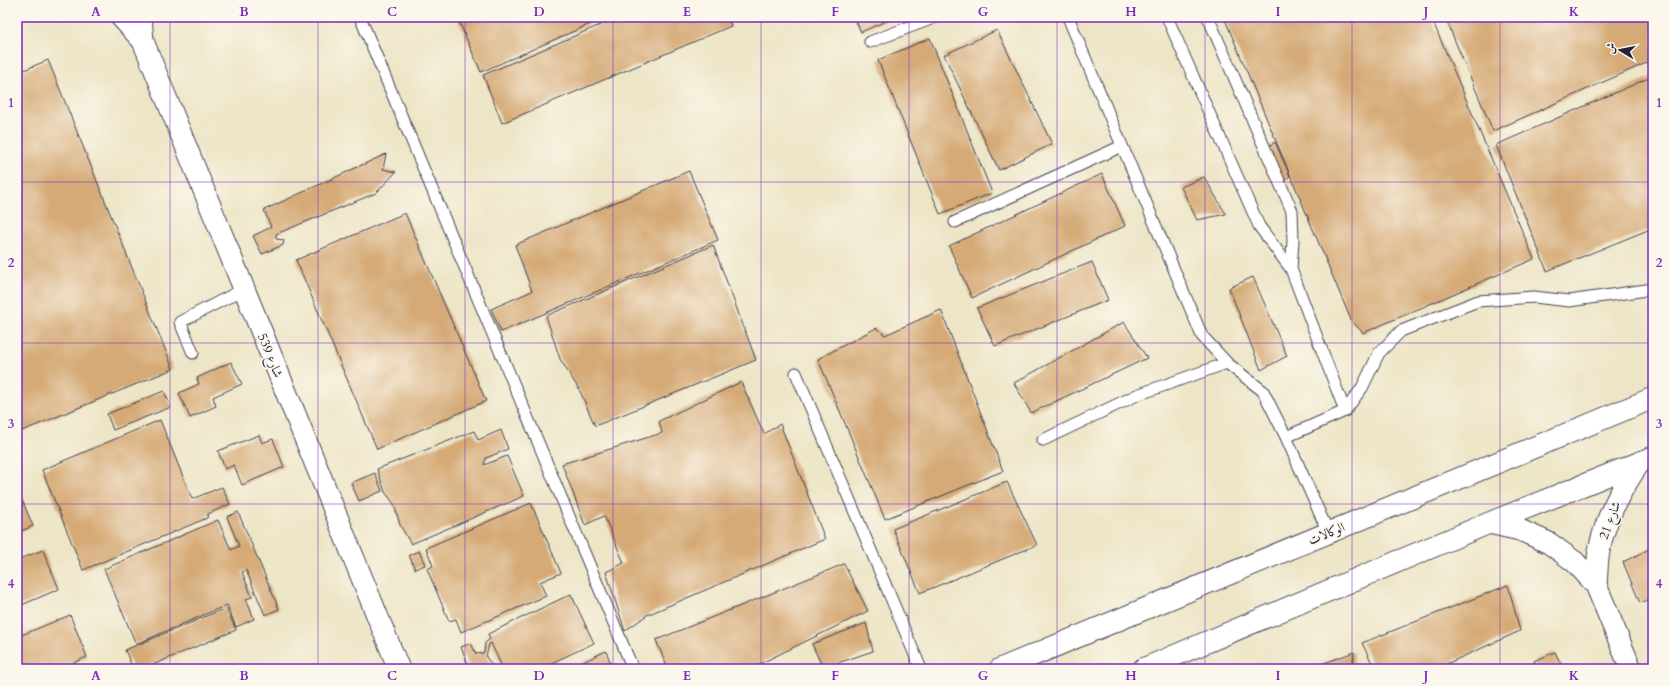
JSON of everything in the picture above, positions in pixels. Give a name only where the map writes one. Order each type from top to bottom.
[{"type":"street","name":"شارع 539","points":[[121,17],[143,41]]},
{"type":"street","name":"شارع 539","points":[[141,17],[143,41],[398,669]]},
{"type":"street","name":"الوكالات","points":[[1000,669],[1653,398]]},
{"type":"street","points":[[1143,669],[1489,523],[1646,459]]},
{"type":"street","name":"شارع 21","points":[[1596,585],[1599,552],[1607,520],[1621,490],[1646,459]]},
{"type":"street","name":"شارع 21","points":[[1489,523],[1520,530],[1549,543],[1575,562],[1596,585],[1631,669]]},
{"type":"street","points":[[1175,669],[1187,650]]},
{"type":"lane","points":[[360,17],[633,669]]},
{"type":"lane","points":[[870,42],[936,17]]},
{"type":"lane","points":[[1068,17],[1202,336],[1227,363],[1263,391],[1286,437],[1328,532]]},
{"type":"lane","points":[[1167,17],[1259,226],[1291,269],[1345,411]]},
{"type":"lane","points":[[1208,17],[1292,211],[1293,241],[1291,269]]},
{"type":"lane","points":[[955,222],[1122,146]]},
{"type":"lane","points":[[1286,437],[1345,411],[1362,388],[1379,353],[1401,331],[1478,301],[1534,297],[1569,301],[1653,289]]},
{"type":"lane","points":[[193,352],[180,322],[244,290]]},
{"type":"lane","points":[[1043,440],[1138,395],[1227,363]]},
{"type":"lane","points":[[796,373],[921,669]]},
{"type":"building","points":[[457,17],[606,17],[481,72]]},
{"type":"building","points":[[619,17],[728,17],[731,26],[502,123],[483,75]]},
{"type":"building","points":[[854,17],[895,17],[861,32]]},
{"type":"building","points":[[1224,17],[1431,17],[1534,259],[1363,333],[1351,320]]},
{"type":"building","points":[[1459,17],[1653,17],[1653,60],[1493,131],[1447,22]]},
{"type":"building","points":[[997,30],[1052,144],[999,170],[944,55]]},
{"type":"building","points":[[930,38],[992,193],[940,214],[878,60]]},
{"type":"building","points":[[48,60],[173,369],[22,431],[17,420],[17,73]]},
{"type":"building","points":[[1653,76],[1653,228],[1547,271],[1496,145]]},
{"type":"building","points":[[1275,142],[1290,176],[1283,181],[1268,147]]},
{"type":"building","points":[[386,154],[383,169],[396,172],[376,193],[276,234],[276,239],[284,240],[283,245],[262,254],[253,236],[271,227],[264,210]]},
{"type":"building","points":[[689,171],[718,240],[501,332],[491,309],[532,291],[515,245]]},
{"type":"building","points":[[1102,174],[1125,226],[972,298],[949,246]]},
{"type":"building","points":[[1204,177],[1226,214],[1197,220],[1181,187]]},
{"type":"building","points":[[405,213],[486,401],[377,449],[296,260]]},
{"type":"building","points":[[713,245],[756,360],[595,426],[580,391],[560,359],[546,316]]},
{"type":"building","points":[[1092,262],[1108,300],[995,346],[977,308]]},
{"type":"building","points":[[1253,277],[1287,356],[1261,370],[1229,288]]},
{"type":"building","points":[[941,310],[1003,471],[885,519],[818,359],[876,328],[885,335]]},
{"type":"building","points":[[1124,322],[1147,358],[1031,413],[1014,383]]},
{"type":"building","points":[[231,362],[242,384],[213,397],[216,406],[190,418],[179,393],[199,384],[197,378]]},
{"type":"building","points":[[741,382],[764,434],[780,424],[825,539],[647,615],[625,631],[606,572],[624,563],[604,516],[585,525],[562,464],[662,433],[659,421]]},
{"type":"building","points":[[164,391],[171,407],[113,430],[107,414]]},
{"type":"building","points":[[160,420],[192,499],[222,487],[230,504],[208,514],[207,518],[83,570],[42,470]]},
{"type":"building","points":[[501,430],[508,449],[486,458],[484,465],[507,456],[524,496],[411,544],[400,525],[394,504],[385,492],[377,469],[474,431],[478,440]]},
{"type":"building","points":[[259,435],[262,443],[273,439],[284,467],[242,485],[234,465],[225,469],[218,451]]},
{"type":"building","points":[[375,473],[382,491],[359,501],[351,483]]},
{"type":"building","points":[[1007,482],[1037,545],[920,593],[893,529]]},
{"type":"building","points":[[17,488],[33,526],[17,533]]},
{"type":"building","points":[[531,503],[561,573],[540,582],[546,596],[461,632],[456,619],[449,621],[427,569],[433,566],[426,548]]},
{"type":"building","points":[[238,512],[279,609],[265,615],[246,570],[242,572],[252,597],[246,599],[254,619],[236,627],[227,605],[136,644],[104,569],[218,520],[231,550],[239,546],[227,517]]},
{"type":"building","points":[[1653,547],[1653,598],[1640,603],[1623,562]]},
{"type":"building","points":[[43,550],[59,589],[17,607],[17,560]]},
{"type":"building","points":[[419,551],[425,565],[415,569],[409,555]]},
{"type":"building","points":[[844,564],[868,611],[749,669],[668,669],[656,640]]},
{"type":"building","points":[[1508,585],[1520,631],[1435,669],[1375,669],[1362,643]]},
{"type":"building","points":[[571,594],[594,643],[539,669],[503,669],[491,643],[489,644],[486,657],[495,669],[470,669],[461,647],[471,643],[476,654],[484,653],[485,643],[490,639],[488,634]]},
{"type":"building","points":[[226,608],[236,630],[143,669],[133,669],[125,650]]},
{"type":"building","points":[[70,615],[87,657],[59,669],[17,669],[17,637]]},
{"type":"building","points":[[866,623],[873,651],[823,668],[812,644]]},
{"type":"building","points":[[606,651],[613,669],[568,669]]},
{"type":"building","points":[[1354,652],[1353,669],[1308,669]]},
{"type":"building","points":[[1555,652],[1563,669],[1537,669],[1534,661]]}]
